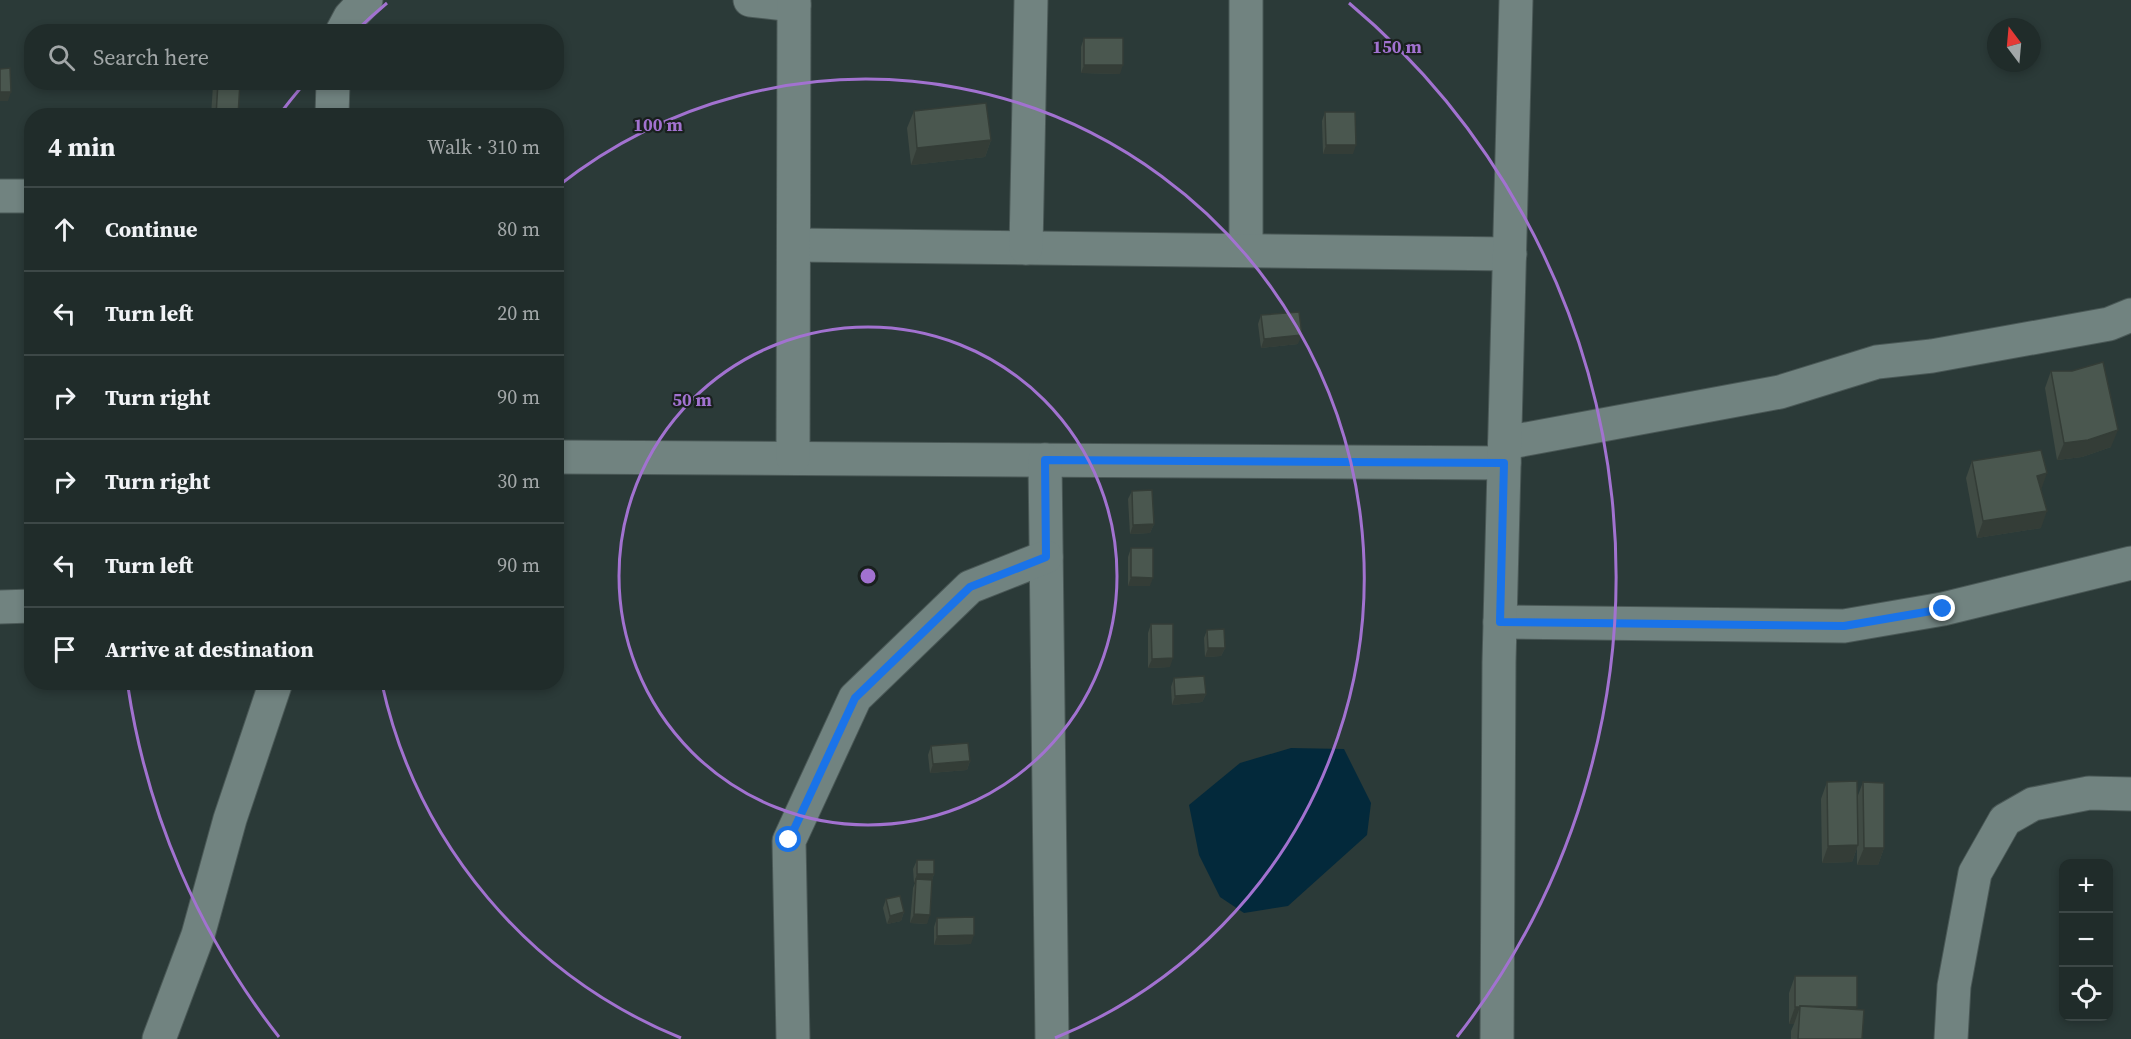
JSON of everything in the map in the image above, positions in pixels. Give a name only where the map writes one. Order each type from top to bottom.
[{"type":"street","points":[[346,24],[366,0]]},
{"type":"street","points":[[750,0],[794,3],[793,458]]},
{"type":"street","points":[[1026,248],[1031,0]]},
{"type":"street","points":[[1246,0],[1246,250]]},
{"type":"street","points":[[1497,1039],[1500,622],[1516,0]]},
{"type":"street","points":[[332,108],[333,90]]},
{"type":"street","points":[[0,196],[24,195]]},
{"type":"street","points":[[795,245],[1510,254]]},
{"type":"street","points":[[564,457],[1045,460],[1504,453],[1780,392],[1877,362],[1932,356],[2098,326],[2131,315]]},
{"type":"street","points":[[1045,460],[1052,1039]]},
{"type":"street","points":[[793,1039],[789,840],[855,698],[970,587],[1046,557]]},
{"type":"street","points":[[1500,622],[1844,626],[1943,609],[2131,563]]},
{"type":"street","points":[[0,607],[24,606]]},
{"type":"street","points":[[159,1039],[198,935],[230,819],[273,690]]},
{"type":"street","points":[[1951,1039],[1954,986],[1976,873],[2005,820],[2033,804],[2089,793],[2131,794]]},
{"type":"water","points":[[1291,748],[1344,749],[1371,803],[1367,835],[1288,906],[1244,913],[1220,897],[1199,855],[1189,805],[1240,763]]},
{"type":"building","points":[[1084,38],[1123,38],[1123,65],[1084,65]]},
{"type":"building","points":[[10,68],[11,92],[0,92],[0,69]]},
{"type":"building","points":[[218,90],[240,90],[238,108],[216,108]]},
{"type":"building","points":[[986,103],[991,140],[917,148],[914,111]]},
{"type":"building","points":[[1325,112],[1355,112],[1356,145],[1326,145]]},
{"type":"building","points":[[1299,312],[1302,335],[1264,339],[1261,315]]},
{"type":"building","points":[[2103,362],[2118,430],[2088,440],[2064,443],[2051,371],[2072,371]]},
{"type":"building","points":[[2041,450],[2047,473],[2037,476],[2047,511],[1983,521],[1972,461]]},
{"type":"building","points":[[1152,490],[1154,524],[1133,525],[1132,491]]},
{"type":"building","points":[[1131,548],[1153,548],[1153,578],[1131,577]]},
{"type":"building","points":[[1151,624],[1173,624],[1173,658],[1152,659]]},
{"type":"building","points":[[1224,629],[1225,648],[1208,648],[1207,630]]},
{"type":"building","points":[[1204,676],[1206,694],[1175,696],[1174,678]]},
{"type":"building","points":[[968,743],[970,761],[933,764],[931,746]]},
{"type":"building","points":[[1857,781],[1858,845],[1828,846],[1827,782]]},
{"type":"building","points":[[1863,782],[1884,783],[1884,848],[1864,848]]},
{"type":"building","points":[[917,860],[934,860],[934,874],[917,874]]},
{"type":"building","points":[[916,879],[932,880],[930,915],[914,914]]},
{"type":"building","points":[[900,896],[904,912],[890,916],[886,899]]},
{"type":"building","points":[[974,917],[974,935],[937,936],[937,918]]},
{"type":"building","points":[[1795,976],[1857,976],[1857,1007],[1795,1007]]},
{"type":"building","points":[[1800,1006],[1864,1010],[1862,1039],[1798,1039]]},
{"type":"route","points":[[789,840],[855,698],[970,587],[1046,557],[1045,460],[1504,463],[1500,622],[1844,626],[1943,609]]}]
